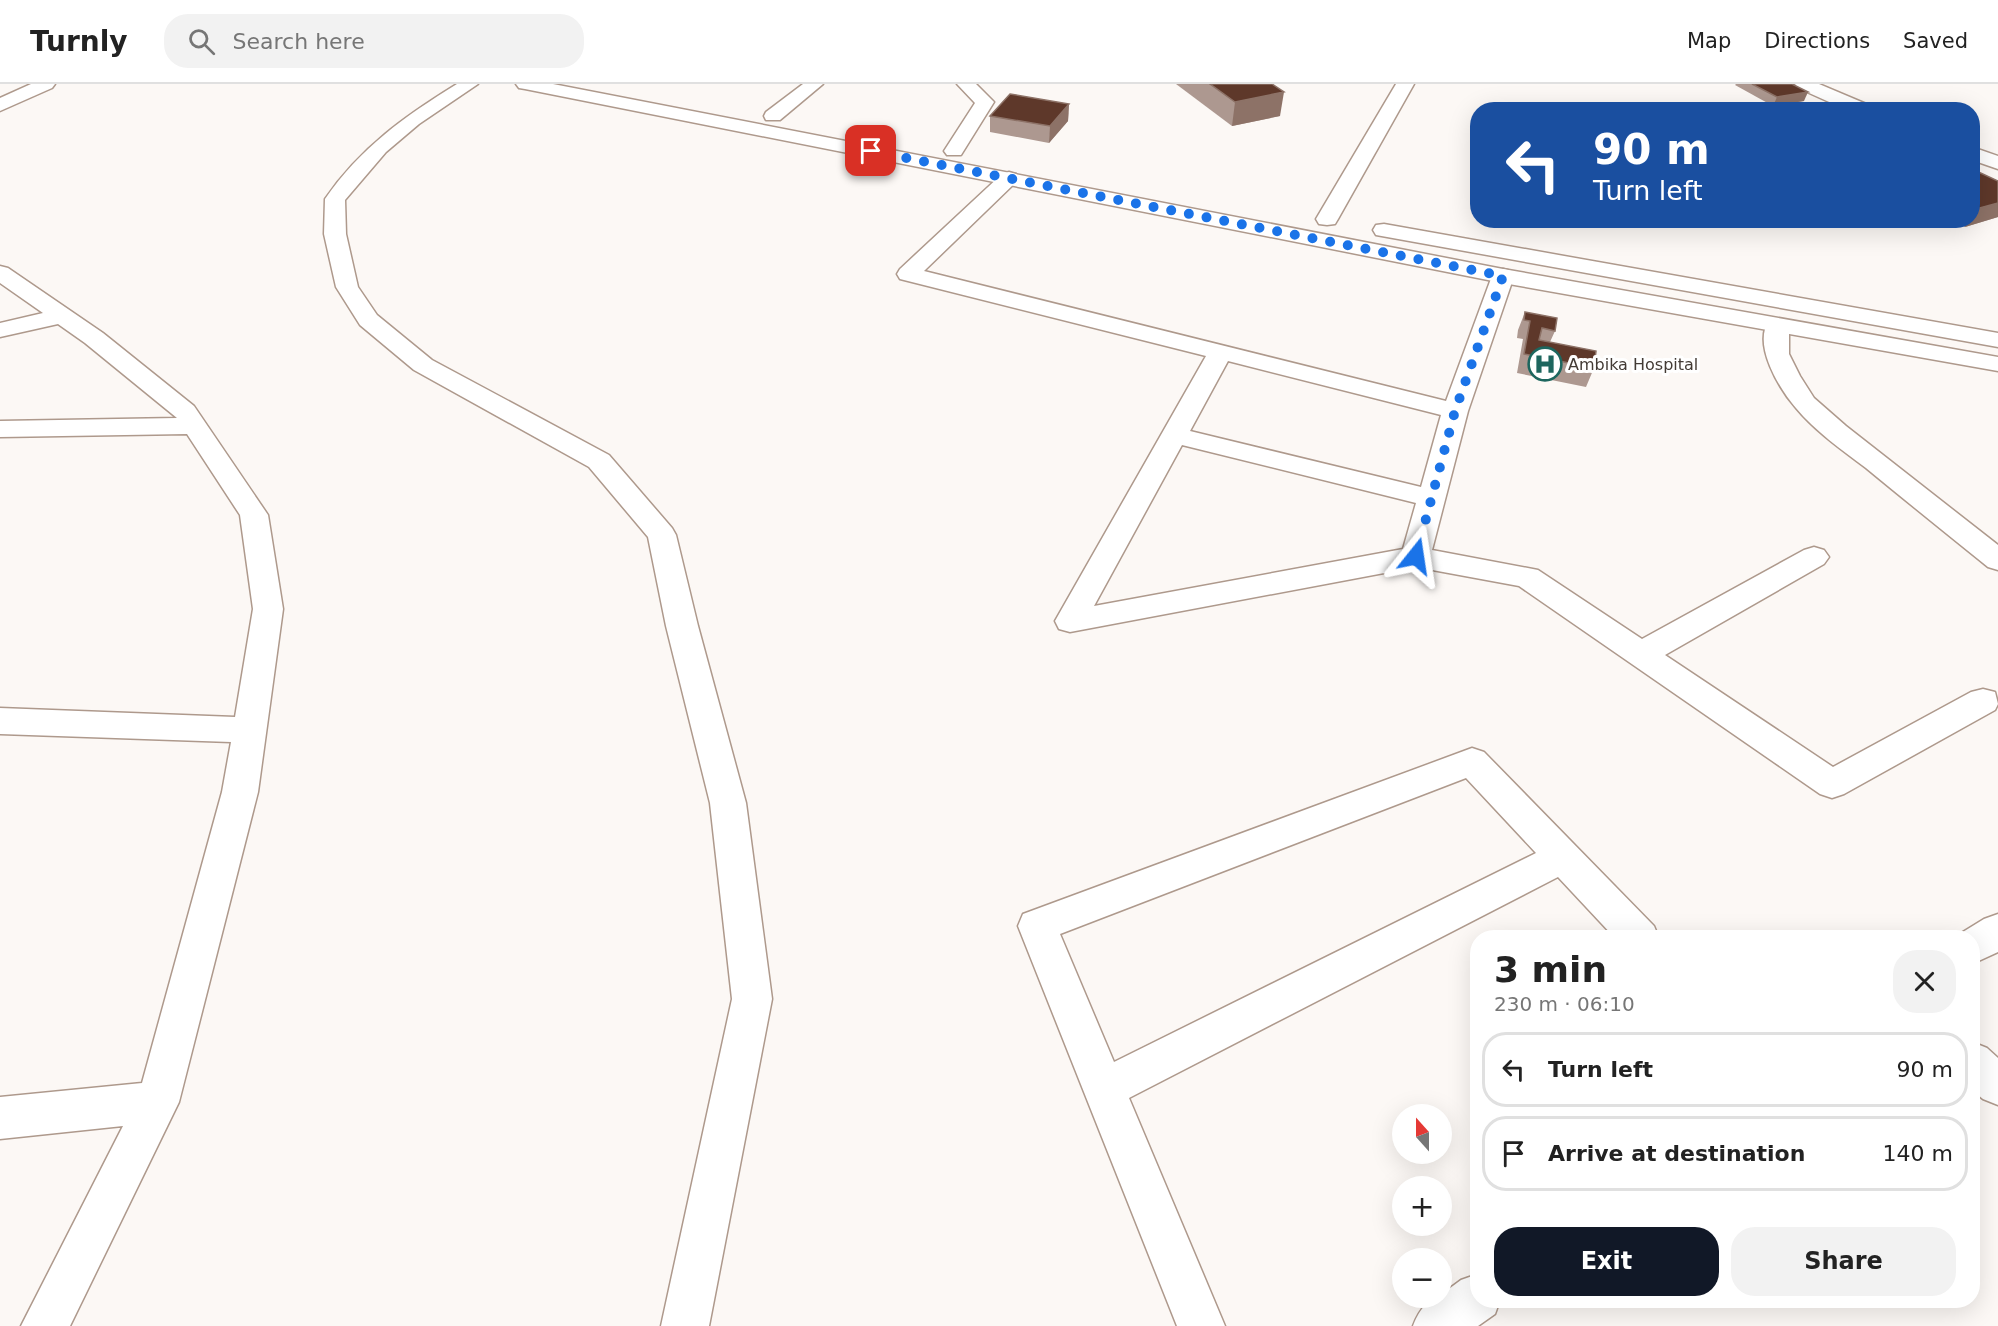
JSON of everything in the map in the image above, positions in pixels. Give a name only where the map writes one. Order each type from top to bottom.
[{"type":"street","points":[[0,105],[46,84]]},
{"type":"street","points":[[469,84],[412,120],[379,148],[335,199],[335,234],[347,287],[368,321],[423,365],[599,461],[662,535],[682,626],[728,803],[752,999],[685,1326]]},
{"type":"street","points":[[525,84],[551,86],[1503,276],[1998,364]]},
{"type":"street","points":[[607,84],[1210,198]]},
{"type":"street","points":[[773,116],[814,84]]},
{"type":"street","points":[[954,151],[986,102],[966,84]]},
{"type":"street","points":[[1327,219],[1405,84]]},
{"type":"street","points":[[1804,84],[1846,102]]},
{"type":"street","points":[[1009,178],[908,274],[1455,411]]},
{"type":"street","points":[[1304,215],[1998,340]]},
{"type":"street","points":[[0,273],[94,338],[185,411],[254,515],[268,609],[240,792],[158,1102],[58,1318]]},
{"type":"street","points":[[1416,556],[1455,411],[1503,276]]},
{"type":"street","points":[[0,330],[63,316]]},
{"type":"street","points":[[1777,326],[1778,354],[1787,376],[1805,403],[1837,432],[1998,560]]},
{"type":"street","points":[[1220,353],[1070,621],[1416,556],[1527,577],[1832,784],[1983,701]]},
{"type":"street","points":[[0,429],[195,426]]},
{"type":"street","points":[[1174,435],[1431,498]]},
{"type":"street","points":[[1641,654],[1815,557]]},
{"type":"street","points":[[0,721],[249,730]]},
{"type":"street","points":[[1201,1326],[1037,926],[1472,762],[1632,930]]},
{"type":"street","points":[[1104,1089],[1563,856]]},
{"type":"street","points":[[1980,941],[1998,931]]},
{"type":"street","points":[[1980,1069],[1998,1085]]},
{"type":"street","points":[[0,1118],[158,1102]]},
{"type":"street","points":[[1437,1326],[1470,1303]]},
{"type":"building","points":[[1210,84],[1272,84],[1284,92],[1235,102]]},
{"type":"building","points":[[1752,84],[1792,84],[1808,92],[1777,97]]},
{"type":"building","points":[[1010,94],[1069,104],[1050,126],[990,116]]},
{"type":"building","points":[[1980,173],[1998,181],[1998,203],[1980,208]]},
{"type":"building","points":[[1525,312],[1557,318],[1555,331],[1542,328],[1539,340],[1596,351],[1594,368],[1524,354],[1530,321],[1524,320]]},
{"type":"place","name":"Ambika Hospital","points":[[1545,364]]},
{"type":"route","points":[[871,151],[1503,276],[1455,411],[1416,556]]}]
